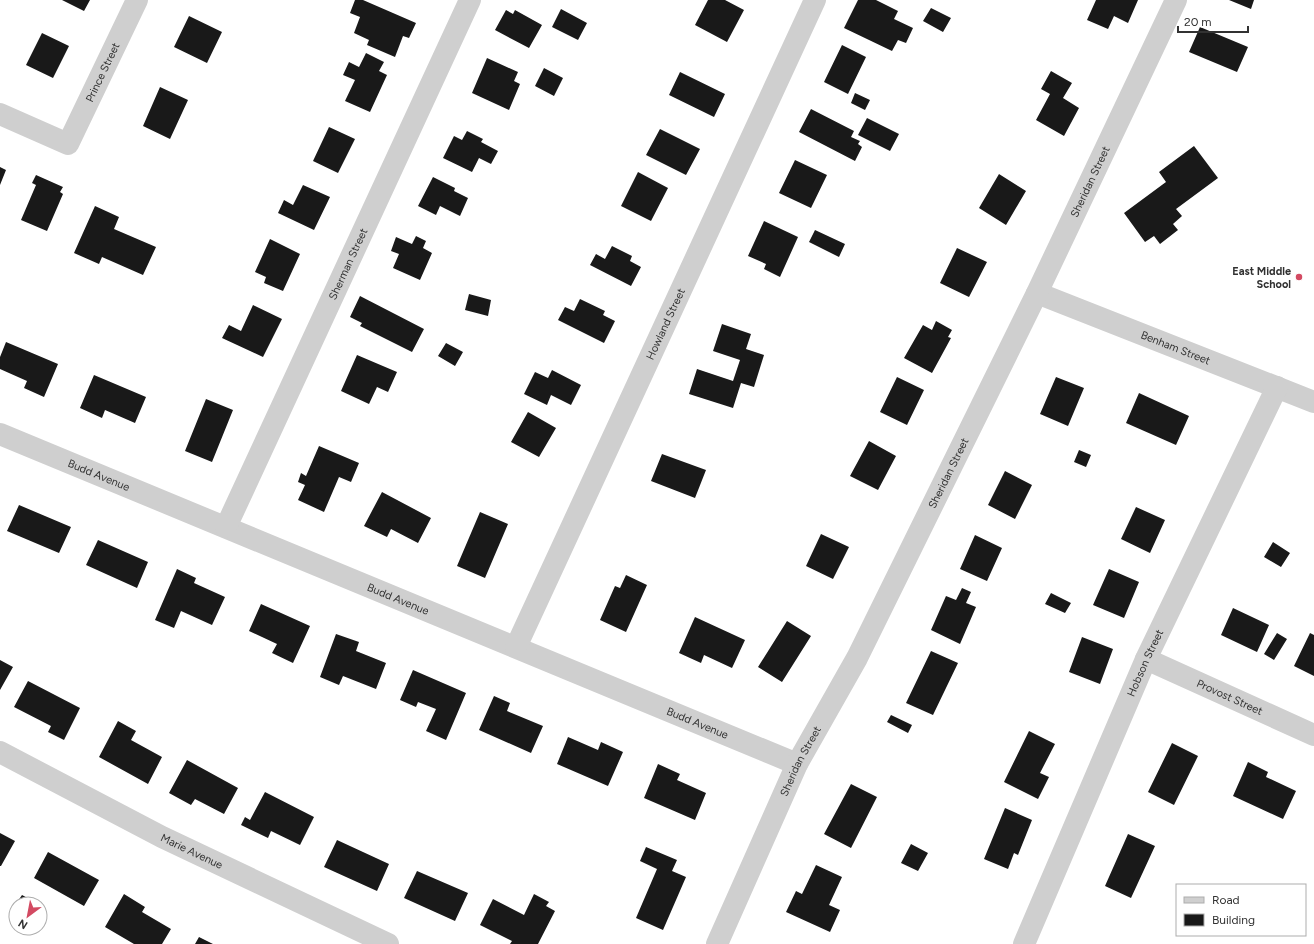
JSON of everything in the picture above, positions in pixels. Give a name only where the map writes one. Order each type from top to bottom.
[{"type":"street","name":"Prince Street","points":[[0,114],[68,144],[137,0]]},
{"type":"street","name":"Sherman Street","points":[[226,527],[470,0]]},
{"type":"street","name":"Howland Street","points":[[516,647],[815,0]]},
{"type":"street","name":"Sheridan Street","points":[[717,944],[798,764],[857,658],[1037,293],[1176,0]]},
{"type":"street","name":"Benham Street","points":[[1037,293],[1314,402]]},
{"type":"street","name":"Hobson Street","points":[[1024,944],[1146,659],[1277,387]]},
{"type":"street","name":"Budd Avenue","points":[[0,434],[798,764]]},
{"type":"street","name":"Provost Street","points":[[1146,659],[1314,735]]},
{"type":"street","name":"Marie Avenue","points":[[0,752],[162,837],[388,944]]},
{"type":"building","points":[[62,0],[90,0],[84,11]]},
{"type":"building","points":[[355,0],[363,0],[416,23],[409,38],[403,36],[395,57],[367,45],[369,40],[354,33],[360,17],[350,13]]},
{"type":"building","points":[[708,0],[725,0],[744,10],[727,42],[695,25]]},
{"type":"building","points":[[858,0],[876,0],[898,11],[894,19],[913,28],[906,43],[898,40],[892,51],[844,28]]},
{"type":"building","points":[[1096,0],[1138,0],[1128,23],[1114,16],[1108,29],[1087,20]]},
{"type":"building","points":[[1229,0],[1254,0],[1251,9]]},
{"type":"building","points":[[931,8],[951,18],[943,32],[923,21]]},
{"type":"building","points":[[561,9],[587,23],[578,40],[552,27]]},
{"type":"building","points":[[506,10],[513,14],[515,10],[542,25],[529,48],[495,30]]},
{"type":"building","points":[[189,16],[222,32],[207,63],[174,47]]},
{"type":"building","points":[[1200,27],[1248,47],[1237,72],[1189,52]]},
{"type":"building","points":[[42,33],[69,46],[53,78],[26,65]]},
{"type":"building","points":[[842,45],[866,57],[848,94],[824,82]]},
{"type":"building","points":[[366,53],[384,62],[379,71],[387,75],[370,112],[345,101],[355,80],[343,75],[349,62],[359,67]]},
{"type":"building","points":[[487,58],[518,72],[514,81],[520,84],[509,110],[472,93]]},
{"type":"building","points":[[544,68],[563,78],[554,96],[535,86]]},
{"type":"building","points":[[1051,71],[1072,83],[1063,98],[1079,108],[1064,136],[1036,120],[1050,94],[1041,89]]},
{"type":"building","points":[[680,72],[725,94],[714,117],[669,95]]},
{"type":"building","points":[[160,87],[188,100],[170,139],[143,126]]},
{"type":"building","points":[[855,93],[870,100],[865,110],[851,103]]},
{"type":"building","points":[[811,109],[854,131],[851,137],[860,141],[858,144],[862,147],[855,161],[799,132]]},
{"type":"building","points":[[867,118],[899,134],[890,151],[858,135]]},
{"type":"building","points":[[329,127],[355,139],[338,173],[313,161]]},
{"type":"building","points":[[660,129],[700,149],[686,175],[646,155]]},
{"type":"building","points":[[467,131],[483,139],[481,142],[498,151],[491,164],[479,158],[472,172],[443,158],[454,136],[462,140]]},
{"type":"building","points":[[1194,146],[1218,178],[1176,209],[1182,216],[1173,224],[1178,230],[1160,244],[1154,236],[1145,242],[1124,213],[1166,182],[1159,172]]},
{"type":"building","points":[[795,160],[827,175],[811,208],[779,193]]},
{"type":"building","points":[[0,167],[6,170],[0,185]]},
{"type":"building","points":[[638,172],[668,188],[651,221],[621,206]]},
{"type":"building","points":[[999,174],[1026,191],[1006,225],[979,208]]},
{"type":"building","points":[[36,175],[63,187],[60,192],[63,194],[47,231],[21,220],[36,185],[32,183]]},
{"type":"building","points":[[433,177],[455,188],[454,191],[468,198],[460,216],[440,206],[436,215],[418,206]]},
{"type":"building","points":[[303,185],[330,197],[314,230],[278,213],[284,200],[293,205]]},
{"type":"building","points":[[95,206],[119,217],[114,229],[156,247],[143,275],[102,257],[99,264],[74,253]]},
{"type":"building","points":[[764,221],[798,237],[780,277],[764,269],[766,264],[748,256]]},
{"type":"building","points":[[815,230],[845,244],[839,257],[809,242]]},
{"type":"building","points":[[416,236],[426,241],[423,248],[432,253],[420,280],[393,268],[399,254],[391,251],[396,237],[412,244]]},
{"type":"building","points":[[270,239],[300,254],[283,291],[264,283],[266,277],[255,272]]},
{"type":"building","points":[[612,246],[632,256],[630,261],[641,267],[631,286],[590,265],[596,254],[605,259]]},
{"type":"building","points":[[957,248],[987,262],[969,297],[940,283]]},
{"type":"building","points":[[469,294],[491,300],[488,316],[465,310]]},
{"type":"building","points":[[360,296],[424,329],[412,352],[360,326],[362,323],[350,317]]},
{"type":"building","points":[[580,299],[605,311],[603,315],[615,321],[604,343],[558,320],[565,307],[574,311]]},
{"type":"building","points":[[253,305],[282,319],[263,357],[222,338],[229,325],[241,331]]},
{"type":"building","points":[[936,321],[952,330],[948,337],[951,338],[932,373],[904,358],[923,325],[932,330]]},
{"type":"building","points":[[722,324],[751,334],[746,349],[764,355],[754,387],[741,383],[733,408],[689,394],[697,369],[733,381],[740,360],[713,351]]},
{"type":"building","points":[[6,342],[58,364],[44,397],[24,388],[27,381],[0,369],[0,357]]},
{"type":"building","points":[[446,343],[463,352],[455,366],[438,356]]},
{"type":"building","points":[[357,355],[397,372],[388,392],[377,387],[369,404],[341,391]]},
{"type":"building","points":[[552,370],[581,385],[571,405],[551,395],[547,405],[524,394],[535,372],[548,378]]},
{"type":"building","points":[[94,375],[146,397],[135,423],[105,410],[102,418],[80,408]]},
{"type":"building","points":[[897,377],[924,390],[907,425],[880,412]]},
{"type":"building","points":[[1056,377],[1084,388],[1068,426],[1040,414]]},
{"type":"building","points":[[1139,393],[1189,416],[1176,445],[1126,423]]},
{"type":"building","points":[[206,399],[233,410],[212,462],[185,451]]},
{"type":"building","points":[[528,412],[556,428],[539,457],[511,442]]},
{"type":"building","points":[[869,441],[896,456],[878,490],[850,476]]},
{"type":"building","points":[[319,446],[359,463],[351,482],[339,477],[324,512],[298,500],[305,485],[298,482],[301,473],[306,476]]},
{"type":"building","points":[[1079,450],[1091,455],[1086,467],[1074,462]]},
{"type":"building","points":[[662,454],[706,470],[695,498],[651,481]]},
{"type":"building","points":[[1005,471],[1032,485],[1015,519],[988,505]]},
{"type":"building","points":[[382,492],[431,518],[418,543],[391,529],[387,537],[364,526]]},
{"type":"building","points":[[19,505],[71,527],[59,553],[7,531]]},
{"type":"building","points":[[1136,507],[1165,520],[1150,553],[1121,539]]},
{"type":"building","points":[[480,512],[508,524],[485,578],[457,566]]},
{"type":"building","points":[[821,534],[849,547],[833,579],[806,566]]},
{"type":"building","points":[[975,535],[1002,548],[987,581],[960,569]]},
{"type":"building","points":[[98,540],[148,562],[137,588],[86,565]]},
{"type":"building","points":[[1273,542],[1290,553],[1281,567],[1264,557]]},
{"type":"building","points":[[177,569],[196,578],[194,583],[225,597],[212,625],[181,611],[174,628],[155,620]]},
{"type":"building","points":[[1109,569],[1139,582],[1124,618],[1093,605]]},
{"type":"building","points":[[626,575],[647,585],[626,632],[600,620],[615,586],[620,588]]},
{"type":"building","points":[[962,588],[971,592],[966,603],[976,607],[960,644],[931,630],[946,596],[956,600]]},
{"type":"building","points":[[1051,593],[1071,603],[1065,613],[1045,604]]},
{"type":"building","points":[[261,604],[310,626],[293,663],[272,653],[277,644],[249,631]]},
{"type":"building","points":[[1233,608],[1269,625],[1257,652],[1221,635]]},
{"type":"building","points":[[695,617],[745,640],[732,668],[704,655],[701,663],[679,653]]},
{"type":"building","points":[[787,621],[811,636],[782,682],[758,667]]},
{"type":"building","points":[[1277,633],[1287,639],[1274,660],[1264,654]]},
{"type":"building","points":[[1310,633],[1314,635],[1314,676],[1294,666]]},
{"type":"building","points":[[336,634],[359,642],[356,651],[386,663],[376,689],[343,676],[339,685],[320,677]]},
{"type":"building","points":[[1082,637],[1113,649],[1100,684],[1069,672]]},
{"type":"building","points":[[931,651],[958,663],[933,715],[906,703]]},
{"type":"building","points":[[0,660],[13,667],[0,690]]},
{"type":"building","points":[[413,670],[466,693],[446,740],[426,731],[436,709],[418,702],[416,707],[400,700]]},
{"type":"building","points":[[28,681],[80,708],[64,740],[48,732],[51,726],[14,707]]},
{"type":"building","points":[[494,696],[510,703],[507,711],[543,726],[531,753],[479,730]]},
{"type":"building","points":[[891,715],[912,725],[908,733],[887,722]]},
{"type":"building","points":[[118,721],[136,731],[131,740],[162,757],[148,784],[99,757]]},
{"type":"building","points":[[1029,731],[1055,744],[1040,773],[1049,777],[1038,799],[1004,782]]},
{"type":"building","points":[[568,737],[598,750],[601,742],[623,752],[608,786],[557,764]]},
{"type":"building","points":[[1172,743],[1198,756],[1174,805],[1148,792]]},
{"type":"building","points":[[187,760],[238,788],[224,814],[195,799],[191,805],[169,793]]},
{"type":"building","points":[[1248,762],[1268,772],[1266,777],[1296,791],[1283,819],[1233,796]]},
{"type":"building","points":[[658,764],[680,774],[677,780],[706,793],[695,820],[644,798]]},
{"type":"building","points":[[851,784],[877,797],[851,848],[824,834]]},
{"type":"building","points":[[265,792],[314,817],[300,845],[271,831],[268,838],[241,825],[245,817],[250,820]]},
{"type":"building","points":[[1005,808],[1032,820],[1018,855],[1014,853],[1008,869],[984,859]]},
{"type":"building","points":[[0,833],[15,841],[1,866],[0,866]]},
{"type":"building","points":[[1128,834],[1155,846],[1131,898],[1105,886]]},
{"type":"building","points":[[337,840],[389,864],[377,891],[324,867]]},
{"type":"building","points":[[911,844],[928,853],[918,871],[901,863]]},
{"type":"building","points":[[646,847],[677,860],[672,871],[686,877],[663,930],[636,918],[657,869],[640,861]]},
{"type":"building","points":[[48,852],[99,880],[84,906],[34,878]]},
{"type":"building","points":[[816,865],[842,877],[829,905],[840,910],[830,932],[786,912],[796,891],[802,894]]},
{"type":"building","points":[[417,871],[468,893],[455,921],[404,898]]},
{"type":"building","points":[[124,894],[145,907],[142,912],[171,929],[162,944],[134,944],[105,927]]},
{"type":"building","points":[[534,894],[549,902],[546,906],[555,911],[538,944],[510,944],[512,941],[480,925],[493,899],[524,915]]},
{"type":"building","points":[[199,937],[213,944],[195,944]]},
{"type":"place","name":"East Middle School","points":[[1299,277]]}]
